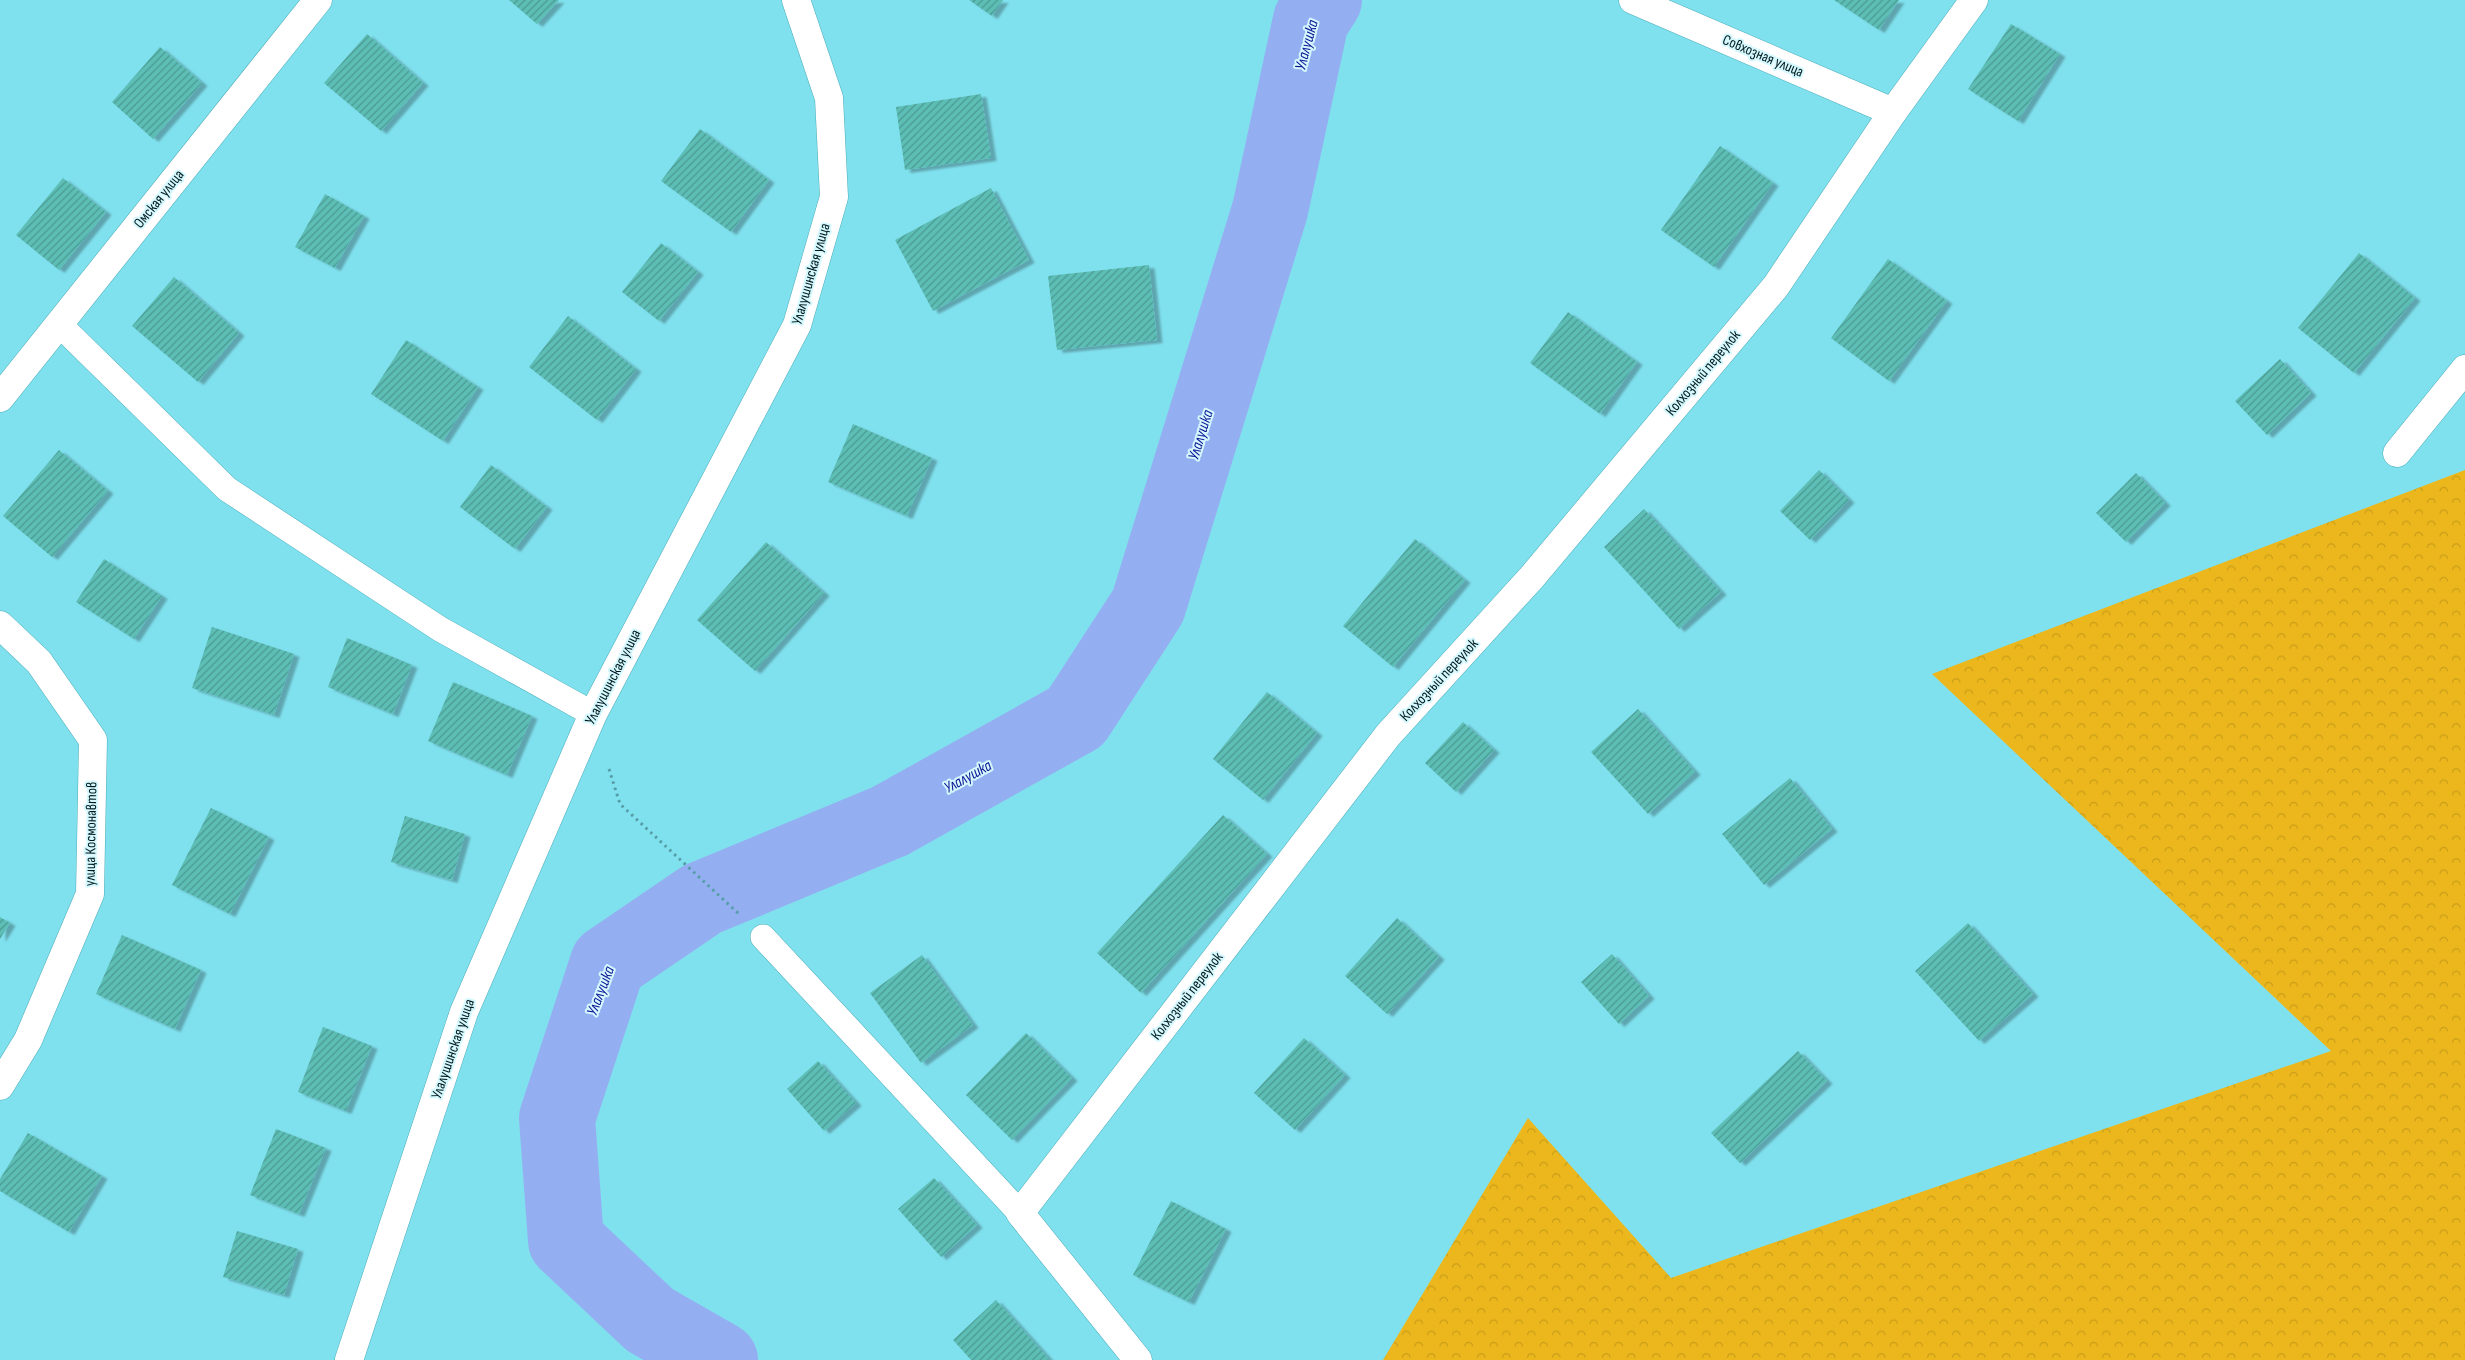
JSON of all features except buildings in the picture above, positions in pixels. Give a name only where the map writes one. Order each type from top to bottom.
[{"type":"street","name":"Омская улица","points":[[0,398],[318,0]]},
{"type":"street","name":"Улалушинская улица","points":[[349,1360],[464,1012],[593,714],[798,325],[834,197],[829,98],[796,0]]},
{"type":"street","name":"Совхозная улица","points":[[1633,0],[1893,112]]},
{"type":"street","name":"Колхозный переулок","points":[[1020,1213],[1388,735],[1532,577],[1776,286],[1893,112],[1974,0]]},
{"type":"street","points":[[2397,452],[2465,369]]},
{"type":"street","name":"улица Космонавтов","points":[[0,625],[39,662],[93,740],[90,894],[28,1040],[0,1086]]},
{"type":"street","points":[[1020,1213],[1138,1360]]},
{"type":"lane","points":[[59,324],[227,489],[440,629],[593,714]]},
{"type":"lane","points":[[763,936],[1020,1213]]},
{"type":"path","points":[[593,714],[620,804],[763,936]]},
{"type":"green space","points":[[2465,470],[2465,1360],[1383,1360],[1528,1118],[1671,1278],[2331,1051],[1932,674]]},
{"type":"waterway","name":"Улалушка","points":[[720,1360],[650,1320],[566,1241],[557,1118],[608,963],[702,899],[890,821],[1076,717],[1148,606],[1270,210],[1311,20],[1324,0]]}]
